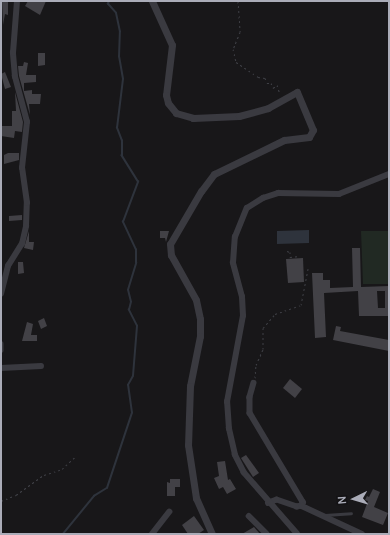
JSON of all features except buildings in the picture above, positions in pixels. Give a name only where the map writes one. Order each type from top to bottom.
[{"type":"street","points":[[1,294],[8,266],[22,244],[26,226],[26,203],[22,168],[27,122],[15,78],[13,53],[17,1]]},
{"type":"street","points":[[152,1],[172,45],[166,95],[168,103],[176,113],[193,118],[239,116],[268,108],[292,94],[299,93],[312,134],[309,137],[284,140],[214,174],[201,191],[170,244],[171,255],[196,300],[200,318],[200,336],[189,399],[188,445],[196,498],[212,534]]},
{"type":"street","points":[[297,534],[269,503],[239,465],[227,416],[227,402],[243,316],[242,297],[233,251],[241,219],[248,208],[263,198],[278,193],[339,194],[389,174]]},
{"type":"street","points":[[1,344],[1,350]]},
{"type":"street","points":[[1,368],[41,366]]},
{"type":"street","points":[[254,383],[250,397],[250,413],[303,499],[302,506]]},
{"type":"street","points":[[269,503],[277,500],[294,507],[302,506],[362,534]]},
{"type":"street","points":[[152,534],[169,512]]},
{"type":"street","points":[[249,516],[267,534]]},
{"type":"lane","points":[[321,516],[351,513]]},
{"type":"path","points":[[238,1],[240,32],[233,49],[236,62],[258,77],[265,78],[266,83],[271,83],[273,88],[277,84],[282,100]]},
{"type":"path","points":[[287,251],[290,252],[290,257],[300,256]]},
{"type":"path","points":[[254,383],[256,365],[263,348],[263,328],[275,314],[301,306],[308,269]]},
{"type":"path","points":[[1,501],[16,495],[44,475],[62,469],[76,456]]},
{"type":"shaded area","points":[[309,230],[309,243],[277,244],[277,231]]},
{"type":"shaded area","points":[[361,231],[389,231],[389,284],[363,284]]},
{"type":"waterway","points":[[63,534],[94,496],[107,488],[132,413],[128,385],[133,376],[137,326],[129,310],[131,302],[128,290],[136,263],[136,250],[123,222],[138,182],[122,156],[122,141],[117,128],[123,79],[119,57],[120,32],[116,13],[108,4],[109,1]]}]
